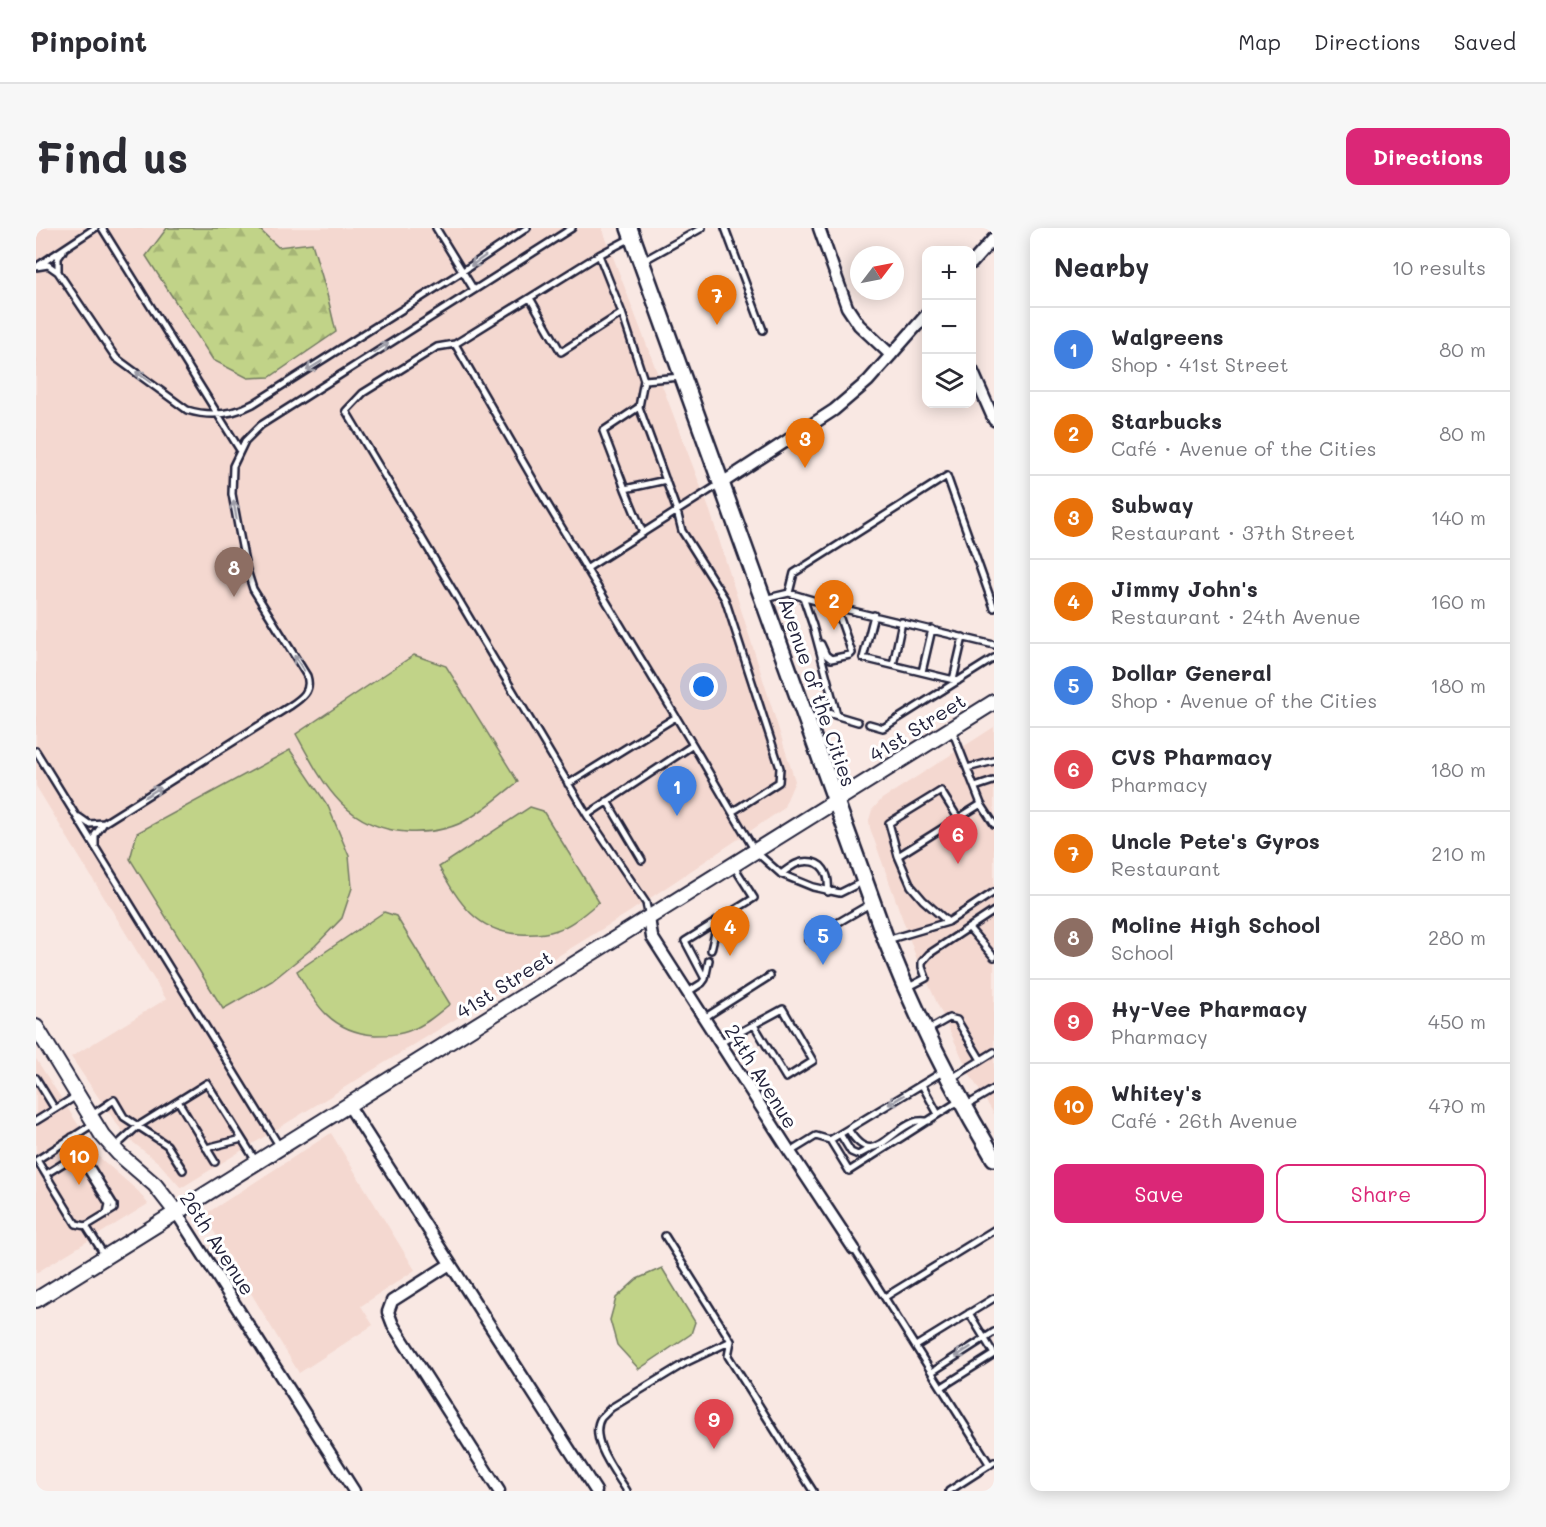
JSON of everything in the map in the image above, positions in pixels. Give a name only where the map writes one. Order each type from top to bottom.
[{"type":"main road","name":"Avenue of the Cities","points":[[631,232],[871,903],[925,1032],[962,1103],[993,1152]]},
{"type":"street","points":[[819,228],[847,307],[859,325],[891,355]]},
{"type":"street","points":[[976,258],[994,238]]},
{"type":"street","points":[[722,483],[834,410],[868,381],[922,321]]},
{"type":"street","points":[[976,379],[994,420]]},
{"type":"street","name":"41st Street","points":[[36,1300],[994,702]]},
{"type":"street","name":"24th Avenue","points":[[649,918],[652,937],[854,1249]]},
{"type":"street","name":"26th Avenue","points":[[36,1027],[93,1119],[114,1148],[155,1185],[176,1212],[354,1491]]},
{"type":"street","points":[[349,1106],[597,1491]]},
{"type":"street","points":[[450,1264],[392,1301],[388,1312],[393,1325],[499,1491]]},
{"type":"lane","points":[[36,266],[95,228]]},
{"type":"lane","points":[[102,228],[240,450]]},
{"type":"lane","points":[[436,228],[474,290]]},
{"type":"lane","points":[[36,266],[48,265],[58,272],[116,358],[187,410],[198,413],[233,413],[253,404],[463,271],[526,228]]},
{"type":"lane","points":[[94,847],[95,835],[104,823],[290,706],[306,692],[309,686],[307,676],[256,595],[246,567],[232,494],[233,466],[251,434],[261,425],[572,228]]},
{"type":"lane","points":[[641,262],[702,228]]},
{"type":"lane","points":[[725,228],[763,330]]},
{"type":"lane","points":[[631,232],[599,255],[455,344],[436,347],[363,393],[346,411],[586,815],[646,903],[649,918]]},
{"type":"lane","points":[[58,272],[58,258],[68,245]]},
{"type":"lane","points":[[599,255],[622,313],[644,380],[639,407],[677,511],[682,531],[725,599],[780,768],[779,782],[732,812]]},
{"type":"lane","points":[[530,298],[561,351],[622,313]]},
{"type":"lane","points":[[455,344],[586,569],[755,851],[781,874],[828,892],[840,893],[864,881]]},
{"type":"lane","points":[[644,380],[684,377]]},
{"type":"lane","points":[[639,407],[603,431],[643,533]]},
{"type":"lane","points":[[789,593],[794,573],[946,476],[994,608]]},
{"type":"lane","points":[[625,489],[666,480]]},
{"type":"lane","points":[[586,569],[722,483]]},
{"type":"lane","points":[[764,599],[789,593],[836,607],[994,645]]},
{"type":"lane","points":[[803,597],[837,715]]},
{"type":"lane","points":[[813,626],[826,655],[831,659],[850,655],[852,650],[836,607]]},
{"type":"lane","points":[[874,615],[863,658],[955,680]]},
{"type":"lane","points":[[893,665],[902,622]]},
{"type":"lane","points":[[922,672],[932,629]]},
{"type":"lane","points":[[955,680],[963,637]]},
{"type":"lane","points":[[869,724],[883,728],[955,680],[994,658]]},
{"type":"lane","points":[[806,721],[828,713],[858,722]]},
{"type":"lane","points":[[568,784],[676,717]]},
{"type":"lane","points":[[952,729],[981,804],[994,824]]},
{"type":"lane","points":[[586,815],[693,745]]},
{"type":"lane","points":[[36,751],[281,1148]]},
{"type":"lane","points":[[967,768],[994,762]]},
{"type":"lane","points":[[975,787],[993,781]]},
{"type":"lane","points":[[948,922],[911,886],[898,856],[889,823],[941,791],[958,818]]},
{"type":"lane","points":[[607,801],[642,860]]},
{"type":"lane","points":[[898,856],[981,804]]},
{"type":"lane","points":[[74,812],[89,824],[104,823]]},
{"type":"lane","points":[[781,874],[802,862],[823,867],[828,873],[828,892]]},
{"type":"lane","points":[[705,979],[685,941],[754,898],[733,865]]},
{"type":"lane","points":[[886,940],[948,922],[994,892]]},
{"type":"lane","points":[[808,940],[871,903]]},
{"type":"lane","points":[[906,989],[926,978],[922,962],[929,954],[994,911]]},
{"type":"lane","points":[[711,950],[718,920]]},
{"type":"lane","points":[[969,928],[994,957]]},
{"type":"lane","points":[[688,992],[705,979],[709,960]]},
{"type":"lane","points":[[704,1018],[770,976]]},
{"type":"lane","points":[[720,1043],[783,1009],[813,1061],[786,1078],[754,1025]]},
{"type":"lane","points":[[925,1032],[949,1018],[957,1020],[981,1059]]},
{"type":"lane","points":[[830,1140],[922,1085],[994,1052]]},
{"type":"lane","points":[[36,1078],[55,1109]]},
{"type":"lane","points":[[114,1148],[138,1126],[207,1083],[257,1163]]},
{"type":"lane","points":[[922,1085],[938,1114]]},
{"type":"lane","points":[[790,1152],[816,1136],[830,1140],[849,1171],[938,1114],[994,1089]]},
{"type":"lane","points":[[36,1121],[78,1095]]},
{"type":"lane","points":[[72,1137],[114,1205],[114,1209],[87,1226],[76,1224],[37,1160],[72,1137],[114,1100],[124,1117],[166,1145],[183,1170]]},
{"type":"lane","points":[[178,1101],[215,1162]]},
{"type":"lane","points":[[840,1134],[851,1152],[858,1155],[916,1121],[929,1121]]},
{"type":"lane","points":[[848,1129],[856,1143],[873,1148]]},
{"type":"lane","points":[[206,1148],[242,1139]]},
{"type":"lane","points":[[46,1174],[75,1156],[79,1157],[109,1204],[107,1213]]},
{"type":"lane","points":[[87,1226],[106,1257]]},
{"type":"lane","points":[[885,1297],[993,1232]]},
{"type":"lane","points":[[665,1236],[731,1341],[728,1356],[813,1491]]},
{"type":"lane","points":[[854,1249],[992,1463],[949,1491]]},
{"type":"lane","points":[[916,1346],[994,1298]]},
{"type":"lane","points":[[942,1387],[994,1354],[969,1313]]},
{"type":"lane","points":[[932,1372],[994,1332]]},
{"type":"lane","points":[[627,1491],[598,1441],[597,1434],[602,1418],[611,1408],[685,1363],[731,1341]]},
{"type":"shaded area","points":[[36,228],[602,228],[710,511],[795,781],[783,809],[628,913],[181,1188],[159,1163],[130,1140],[71,1057],[166,999],[36,786]]},
{"type":"shaded area","points":[[994,727],[994,1114],[970,1075],[916,957],[869,820],[872,810],[882,799]]},
{"type":"shaded area","points":[[36,1059],[99,1157],[139,1192],[148,1204],[36,1273]]},
{"type":"shaded area","points":[[331,1133],[415,1270],[361,1306],[373,1325],[299,1373],[204,1215]]},
{"type":"green space","points":[[167,228],[258,228],[278,247],[312,243],[336,332],[270,377],[248,378],[213,360],[146,256]]},
{"type":"green space","points":[[414,655],[446,666],[518,782],[463,822],[440,830],[407,832],[385,829],[351,812],[326,785],[296,734]]},
{"type":"green space","points":[[290,750],[328,806],[349,856],[352,888],[342,918],[315,946],[272,981],[223,1009],[130,859],[137,833]]},
{"type":"green space","points":[[530,807],[543,811],[599,902],[574,922],[557,930],[534,934],[505,932],[492,928],[470,913],[439,867]]},
{"type":"green space","points":[[384,912],[396,916],[450,1004],[432,1018],[407,1032],[389,1035],[360,1033],[347,1029],[327,1015],[311,995],[297,971]]},
{"type":"green space","points":[[662,1268],[695,1322],[691,1334],[639,1369],[617,1345],[610,1320],[616,1298],[637,1279]]},
{"type":"place","name":"Uncle Pete's Gyros","points":[[717,325]]},
{"type":"place","name":"Subway","points":[[805,468]]},
{"type":"place","name":"Moline High School","points":[[234,597]]},
{"type":"place","name":"Starbucks","points":[[834,630]]},
{"type":"place","name":"Walgreens","points":[[677,816]]},
{"type":"place","name":"CVS Pharmacy","points":[[958,864]]},
{"type":"place","name":"Jimmy John's","points":[[730,956]]},
{"type":"place","name":"Dollar General","points":[[823,965]]},
{"type":"place","name":"Whitey's","points":[[79,1185]]},
{"type":"place","name":"Hy-Vee Pharmacy","points":[[714,1449]]}]
